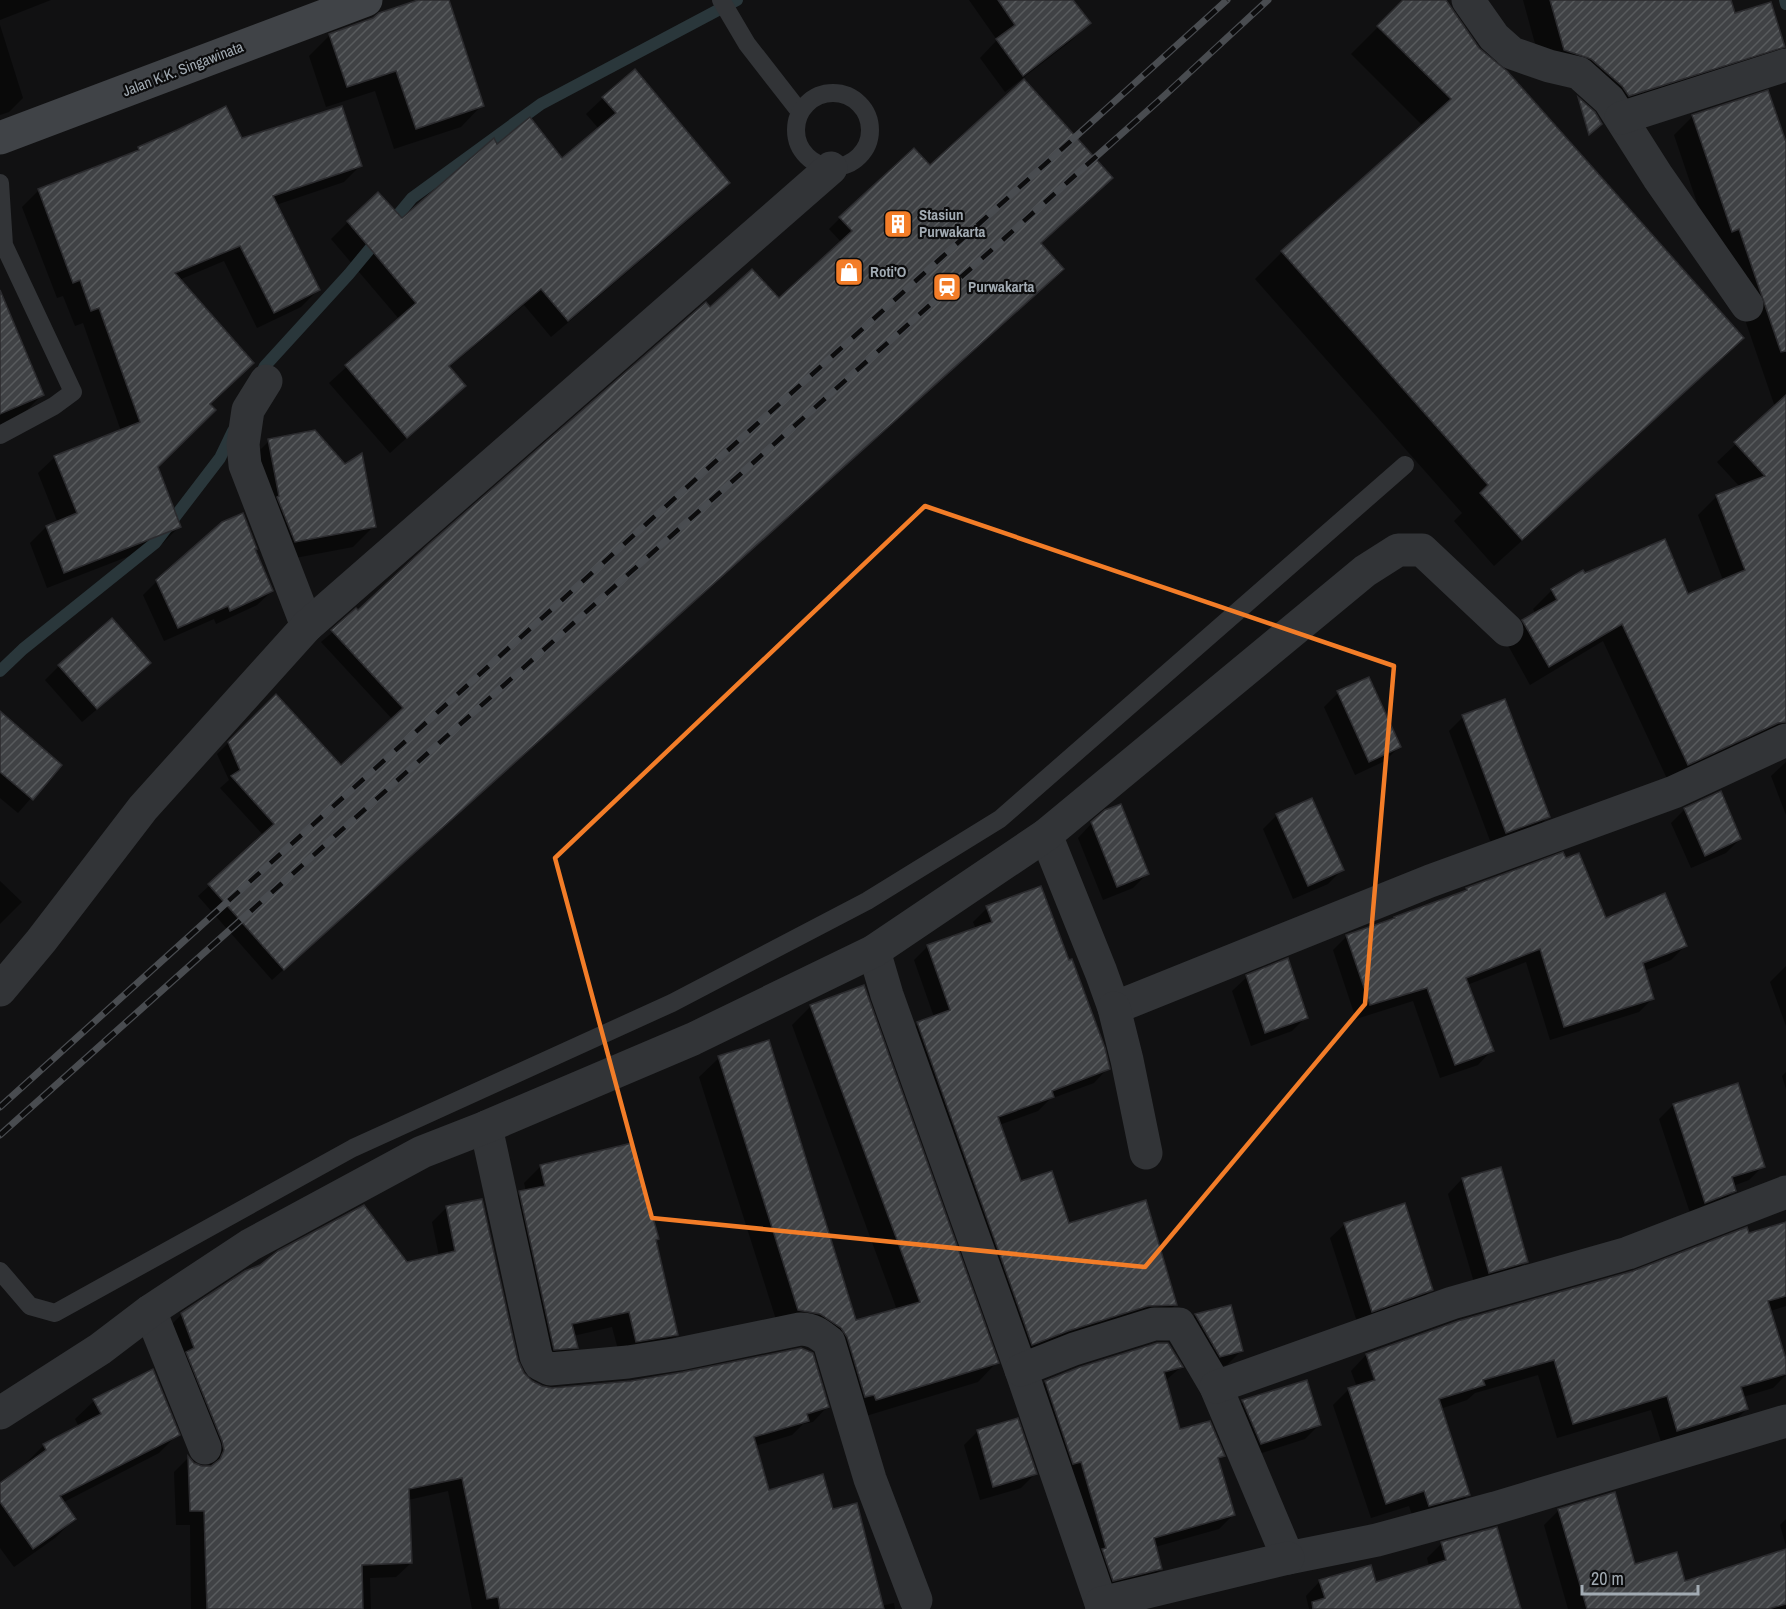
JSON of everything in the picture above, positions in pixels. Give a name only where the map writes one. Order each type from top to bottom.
[{"type":"street","name":"Jalan K.K. Singawinata","points":[[0,138],[366,0]]},
{"type":"street","points":[[1468,0],[1494,37],[1512,53],[1549,66],[1579,73],[1609,100],[1658,177],[1747,305]]},
{"type":"street","points":[[1621,118],[1786,66]]},
{"type":"street","points":[[0,990],[143,808],[307,626],[831,168]]},
{"type":"street","points":[[266,381],[248,410],[243,444],[245,465],[307,626]]},
{"type":"street","points":[[0,1413],[100,1349],[150,1311],[250,1245],[422,1152],[693,1039],[874,951],[1046,835],[1365,571],[1398,550],[1422,550],[1507,630]]},
{"type":"street","points":[[1114,1008],[1430,881],[1674,792],[1786,741]]},
{"type":"street","points":[[1046,835],[1114,1008],[1146,1153]]},
{"type":"street","points":[[874,951],[887,995],[1021,1370],[1102,1606],[1288,1558],[1377,1540],[1485,1511],[1786,1421]]},
{"type":"street","points":[[486,1127],[536,1356],[540,1364],[550,1369],[628,1362],[800,1329],[811,1329],[820,1334],[829,1342],[870,1479],[916,1600]]},
{"type":"street","points":[[1216,1387],[1452,1303],[1628,1253],[1786,1192]]},
{"type":"street","points":[[150,1311],[205,1448]]},
{"type":"street","points":[[1021,1370],[1074,1349],[1154,1324],[1179,1324],[1216,1387],[1288,1558]]},
{"type":"lane","points":[[721,0],[757,58],[800,112]]},
{"type":"lane","points":[[833,92],[846,94],[858,102],[866,112],[870,124],[870,138],[865,150],[856,160],[844,166],[831,168],[816,164],[805,155],[797,141],[796,126],[800,112],[820,94],[833,92]]},
{"type":"lane","points":[[0,183],[2,246],[73,392],[54,406],[0,435]]},
{"type":"lane","points":[[0,1271],[30,1306],[55,1313],[353,1148],[672,1003],[867,901],[1000,819],[1405,465]]},
{"type":"highlighted area","points":[[925,506],[1394,666],[1365,1004],[1145,1267],[652,1218],[555,858]]},
{"type":"building","points":[[418,0],[449,0],[484,106],[416,129],[396,71],[347,87],[329,34]]},
{"type":"building","points":[[998,0],[1073,0],[1091,23],[1023,76],[996,39],[1015,25]]},
{"type":"building","points":[[1403,0],[1446,0],[1479,48],[1507,71],[1744,338],[1522,540],[1480,493],[1488,485],[1281,251],[1451,99],[1377,26]]},
{"type":"building","points":[[1550,0],[1731,0],[1735,13],[1771,2],[1785,47],[1629,96],[1622,86],[1591,59],[1564,50]]},
{"type":"building","points":[[635,69],[730,183],[568,321],[541,289],[449,366],[466,386],[407,438],[345,365],[416,303],[347,221],[378,192],[402,218],[494,138],[497,144],[530,117],[562,158],[616,113],[602,97]]},
{"type":"building","points":[[1024,79],[1113,178],[1041,243],[1064,269],[284,970],[208,884],[274,824],[231,776],[240,770],[228,742],[276,694],[341,765],[403,708],[331,630],[356,608],[358,610],[429,544],[706,302],[710,307],[752,269],[779,298],[852,231],[839,217],[914,148],[930,165]]},
{"type":"building","points":[[1768,90],[1786,142],[1786,351],[1781,352],[1739,229],[1732,232],[1692,115]]},
{"type":"building","points":[[1578,97],[1595,112],[1602,124],[1589,135]]},
{"type":"building","points":[[226,106],[242,138],[342,106],[362,166],[273,196],[320,290],[274,313],[240,246],[175,273],[254,363],[210,404],[216,410],[158,467],[181,527],[64,573],[46,526],[77,513],[54,456],[140,422],[99,308],[91,311],[80,280],[73,283],[38,189],[139,150],[138,147]]},
{"type":"building","points":[[0,290],[44,395],[0,414]]},
{"type":"building","points":[[1786,395],[1786,722],[1778,723],[1688,765],[1622,624],[1549,667],[1522,620],[1557,600],[1551,589],[1583,570],[1585,573],[1665,539],[1688,594],[1745,570],[1716,495],[1765,476],[1734,442]]},
{"type":"building","points":[[315,430],[345,464],[362,453],[376,527],[295,542],[277,497],[279,496],[268,439]]},
{"type":"building","points":[[243,513],[273,591],[230,611],[228,606],[178,628],[156,580],[222,522]]},
{"type":"building","points":[[112,618],[151,663],[97,709],[58,665]]},
{"type":"building","points":[[1369,677],[1401,747],[1369,762],[1337,691]]},
{"type":"building","points":[[1505,699],[1550,817],[1506,833],[1462,715]]},
{"type":"building","points":[[0,711],[62,765],[33,800],[0,772]]},
{"type":"building","points":[[1721,791],[1741,839],[1705,856],[1684,808]]},
{"type":"building","points":[[1312,798],[1344,870],[1308,886],[1276,814]]},
{"type":"building","points":[[1121,804],[1149,874],[1117,887],[1091,822],[1105,810]]},
{"type":"building","points":[[1563,852],[1566,858],[1579,853],[1606,918],[1665,893],[1687,946],[1643,963],[1654,999],[1564,1027],[1540,949],[1466,978],[1494,1051],[1455,1065],[1427,988],[1370,1005],[1346,935]]},
{"type":"building","points":[[1041,886],[1069,960],[1072,959],[1105,1048],[1110,1069],[1052,1091],[1054,1097],[998,1117],[1021,1181],[1052,1171],[1069,1223],[1146,1200],[1177,1305],[1148,1306],[1032,1345],[917,1022],[950,1010],[927,945],[992,922],[986,906]]},
{"type":"building","points":[[1288,958],[1308,1018],[1265,1033],[1246,975]]},
{"type":"building","points":[[864,985],[999,1363],[876,1400],[874,1395],[865,1397],[847,1337],[841,1328],[820,1314],[798,1310],[718,1056],[769,1040],[856,1320],[920,1302],[810,1005]]},
{"type":"building","points":[[1738,1083],[1765,1167],[1732,1177],[1736,1191],[1705,1203],[1673,1104]]},
{"type":"building","points":[[632,1143],[659,1239],[656,1240],[678,1335],[636,1342],[629,1312],[572,1324],[578,1348],[554,1350],[519,1191],[545,1186],[540,1165]]},
{"type":"building","points":[[1501,1167],[1528,1262],[1489,1273],[1462,1178]]},
{"type":"building","points":[[482,1199],[518,1360],[524,1373],[532,1381],[542,1386],[552,1388],[631,1381],[801,1348],[813,1353],[829,1407],[807,1414],[809,1421],[754,1437],[769,1490],[823,1474],[833,1509],[857,1503],[884,1609],[500,1609],[498,1597],[487,1599],[462,1478],[409,1489],[412,1563],[362,1565],[363,1609],[207,1609],[204,1511],[190,1511],[188,1456],[194,1463],[211,1466],[220,1459],[224,1450],[186,1352],[194,1348],[181,1313],[245,1271],[260,1265],[278,1251],[364,1205],[407,1262],[455,1251],[446,1206]]},
{"type":"building","points":[[1405,1203],[1433,1290],[1372,1312],[1344,1223]]},
{"type":"building","points":[[1786,1222],[1786,1296],[1768,1301],[1786,1359],[1786,1374],[1741,1387],[1748,1409],[1677,1431],[1667,1396],[1573,1424],[1554,1360],[1483,1380],[1485,1385],[1439,1399],[1470,1495],[1429,1506],[1424,1491],[1386,1504],[1348,1388],[1375,1380],[1366,1354],[1458,1321],[1633,1271],[1747,1227],[1749,1233]]},
{"type":"building","points":[[1231,1305],[1243,1351],[1220,1357],[1195,1314]]},
{"type":"building","points":[[1157,1343],[1168,1343],[1183,1367],[1164,1372],[1180,1429],[1210,1421],[1225,1456],[1218,1458],[1235,1515],[1154,1538],[1162,1569],[1113,1581],[1102,1549],[1106,1548],[1081,1462],[1073,1464],[1045,1381],[1080,1367]]},
{"type":"building","points":[[153,1369],[180,1435],[60,1496],[76,1519],[33,1549],[0,1502],[0,1483],[46,1450],[43,1444],[101,1414],[93,1399]]},
{"type":"building","points":[[1307,1380],[1321,1425],[1261,1444],[1242,1400]]},
{"type":"building","points":[[1018,1418],[1037,1474],[993,1487],[977,1430]]},
{"type":"building","points":[[1615,1492],[1635,1564],[1677,1552],[1685,1581],[1786,1549],[1786,1604],[1768,1609],[1587,1609],[1558,1509]]},
{"type":"building","points":[[1497,1527],[1521,1609],[1313,1609],[1312,1602],[1325,1598],[1319,1580],[1371,1565],[1376,1582],[1446,1560],[1441,1542]]},
{"type":"waterway","points":[[259,378],[265,366],[349,274],[412,198],[541,104],[737,0]]},
{"type":"waterway","points":[[1785,0],[1786,4]]},
{"type":"waterway","points":[[0,671],[23,649],[155,543],[220,458],[233,431]]},
{"type":"railway","points":[[0,1107],[1227,0]]},
{"type":"railway","points":[[0,1135],[1164,96],[1268,0]]},
{"type":"place","name":"Stasiun Purwakarta","points":[[898,224]]},
{"type":"place","name":"Roti'O","points":[[849,272]]},
{"type":"place","name":"Purwakarta","points":[[947,287]]}]
